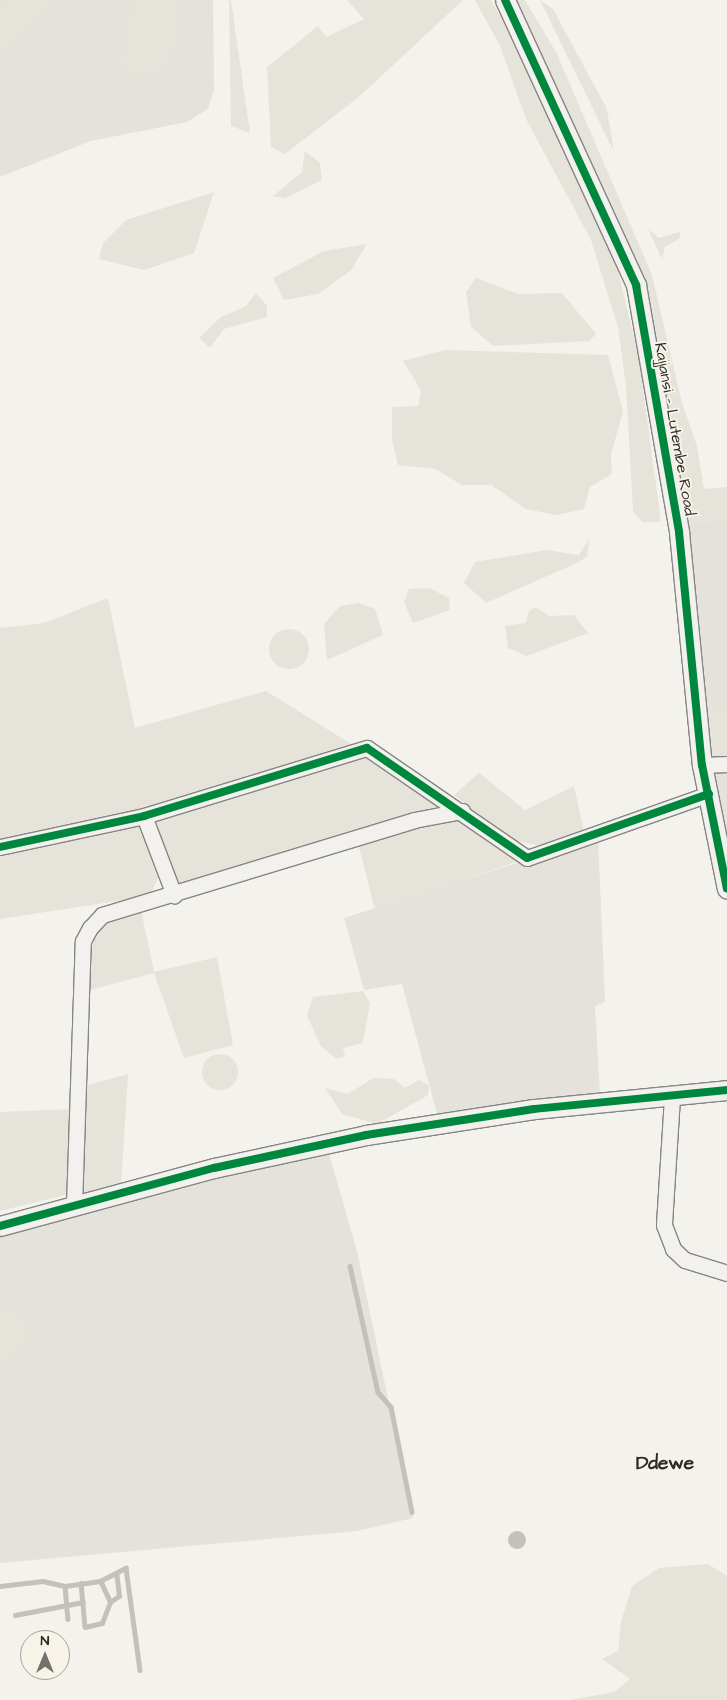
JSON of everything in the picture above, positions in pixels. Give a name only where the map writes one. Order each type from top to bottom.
[{"type":"street","name":"Kajjansi - Lutembe Road","points":[[505,0],[636,285],[679,532],[702,765],[727,890]]},
{"type":"street","points":[[0,847],[144,816],[367,748],[462,810],[527,858],[709,794]]},
{"type":"street","points":[[702,765],[727,764]]},
{"type":"street","points":[[74,1206],[83,941],[102,915],[174,895],[414,820],[462,810]]},
{"type":"street","points":[[144,816],[174,895]]},
{"type":"street","points":[[0,1226],[214,1168],[366,1135],[534,1109],[672,1097],[727,1090]]},
{"type":"street","points":[[672,1097],[664,1225],[673,1249],[685,1260],[727,1273]]},
{"type":"shaded area","points":[[0,0],[213,0],[214,90],[208,109],[187,122],[91,141],[0,177]]},
{"type":"shaded area","points":[[9,0],[57,0],[6,51],[0,43],[0,10]]},
{"type":"shaded area","points":[[134,0],[176,0],[178,44],[156,73],[129,75],[121,63]]},
{"type":"shaded area","points":[[229,0],[231,0],[250,133],[231,126]]},
{"type":"shaded area","points":[[347,0],[463,0],[360,96],[285,154],[271,147],[267,67],[318,26],[326,37],[364,19]]},
{"type":"shaded area","points":[[475,0],[491,0],[513,38],[617,266],[639,359],[661,522],[642,522],[633,511],[626,386],[618,327],[591,240],[526,119],[500,46]]},
{"type":"shaded area","points":[[512,0],[525,0],[556,52],[652,275],[682,403],[697,446],[704,489],[727,487],[727,518],[682,525],[647,297],[605,190]]},
{"type":"shaded area","points":[[540,0],[553,9],[607,109],[614,152]]},
{"type":"shaded area","points":[[305,151],[320,163],[322,180],[285,198],[273,196],[302,172]]},
{"type":"shaded area","points":[[214,192],[194,253],[144,270],[99,259],[103,243],[126,220]]},
{"type":"shaded area","points":[[648,229],[659,238],[680,232],[680,238],[665,247],[662,259]]},
{"type":"shaded area","points":[[367,244],[351,270],[318,294],[284,300],[273,278],[324,251]]},
{"type":"shaded area","points":[[476,278],[518,294],[562,293],[596,334],[589,341],[493,346],[471,327],[466,292]]},
{"type":"shaded area","points":[[256,293],[267,306],[267,317],[224,329],[210,348],[199,338],[221,317],[246,306]]},
{"type":"shaded area","points":[[445,350],[608,355],[623,412],[611,454],[612,474],[590,487],[584,509],[556,515],[526,509],[491,485],[462,485],[435,469],[398,465],[392,440],[392,407],[418,406],[421,390],[403,361]]},
{"type":"shaded area","points":[[727,518],[727,759],[712,758],[709,746],[682,525]]},
{"type":"shaded area","points":[[589,539],[587,557],[486,603],[464,583],[475,562],[546,550],[579,555]]},
{"type":"shaded area","points":[[429,588],[449,598],[450,610],[413,623],[404,602],[409,589]]},
{"type":"shaded area","points":[[108,598],[135,728],[266,691],[351,744],[350,749],[161,807],[0,844],[0,628],[44,623]]},
{"type":"shaded area","points":[[359,603],[375,609],[383,635],[327,660],[324,624],[340,606]]},
{"type":"shaded area","points":[[535,607],[549,616],[574,615],[588,633],[527,656],[508,648],[505,626],[526,623],[529,611]]},
{"type":"shaded area","points":[[289,629],[303,635],[309,649],[303,663],[289,669],[275,663],[269,649],[275,635]]},
{"type":"shaded area","points":[[715,705],[727,715],[727,757],[723,758],[710,752],[704,724],[706,706]]},
{"type":"shaded area","points":[[358,757],[375,757],[443,810],[178,884],[164,853],[156,818],[240,797]]},
{"type":"shaded area","points":[[727,769],[727,844],[710,770]]},
{"type":"shaded area","points":[[479,773],[525,810],[574,786],[584,832],[541,846],[508,839],[454,795]]},
{"type":"shaded area","points":[[457,817],[521,860],[375,910],[358,843]]},
{"type":"shaded area","points":[[130,824],[144,828],[160,874],[150,896],[0,919],[0,854]]},
{"type":"shaded area","points":[[598,837],[605,1002],[595,1006],[600,1095],[437,1114],[402,984],[364,990],[344,918]]},
{"type":"shaded area","points":[[141,910],[154,972],[217,957],[233,1045],[184,1058],[154,973],[90,990],[89,956],[99,926],[108,918]]},
{"type":"shaded area","points":[[363,991],[370,1003],[363,1043],[343,1048],[345,1056],[336,1059],[321,1046],[307,1016],[313,997]]},
{"type":"shaded area","points":[[220,1054],[227,1055],[233,1059],[237,1065],[237,1079],[233,1085],[227,1089],[220,1090],[213,1089],[207,1085],[203,1079],[202,1072],[203,1065],[207,1059],[213,1055]]},
{"type":"shaded area","points":[[128,1074],[121,1185],[82,1194],[84,1086]]},
{"type":"shaded area","points":[[373,1078],[394,1079],[405,1088],[419,1080],[429,1085],[428,1095],[377,1124],[342,1114],[325,1088],[348,1094]]},
{"type":"shaded area","points":[[73,1109],[69,1194],[0,1211],[0,1112]]},
{"type":"shaded area","points":[[328,1150],[357,1251],[413,1518],[357,1531],[0,1563],[0,1236]]},
{"type":"shaded area","points":[[9,1307],[18,1308],[29,1334],[0,1366],[0,1310]]},
{"type":"shaded area","points":[[517,1531],[523,1534],[526,1540],[523,1546],[517,1549],[511,1546],[508,1540],[511,1534]]},
{"type":"shaded area","points":[[708,1564],[727,1576],[727,1700],[570,1700],[614,1692],[630,1679],[602,1659],[618,1651],[621,1622],[632,1586],[659,1568]]},
{"type":"waterway","points":[[350,1266],[378,1392],[391,1407],[412,1512]]},
{"type":"waterway","points":[[0,1586],[43,1581],[65,1586],[100,1581],[126,1568],[140,1670]]},
{"type":"waterway","points":[[110,1602],[119,1596],[116,1573]]},
{"type":"waterway","points":[[81,1583],[85,1627],[102,1623],[110,1602],[100,1581]]},
{"type":"waterway","points":[[65,1586],[68,1619]]},
{"type":"waterway","points":[[15,1615],[83,1602]]},
{"type":"cycle path","points":[[505,0],[636,285],[679,532],[702,765],[727,889]]},
{"type":"cycle path","points":[[0,847],[144,816],[367,748],[527,858],[709,794]]},
{"type":"cycle path","points":[[0,1226],[214,1168],[366,1135],[534,1109],[727,1090]]},
{"type":"district","name":"Ddewe","points":[[665,1464]]}]
